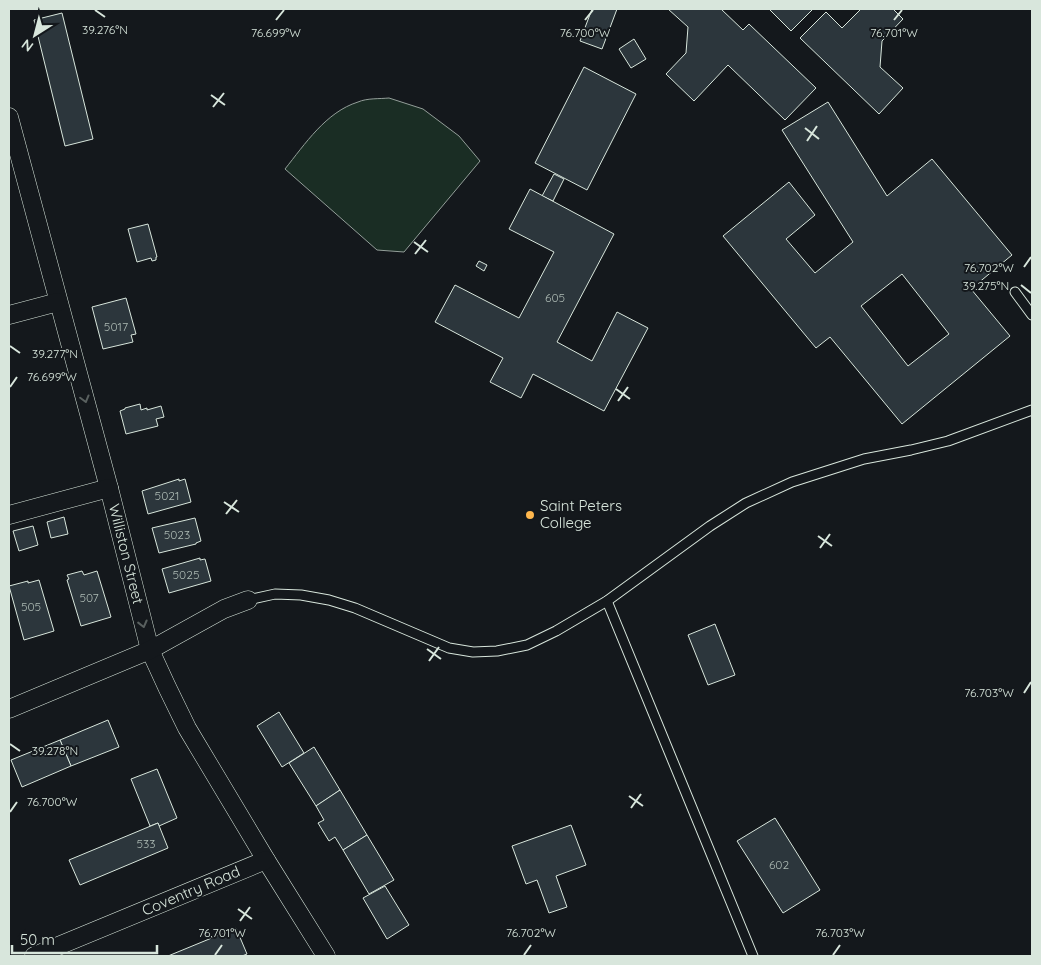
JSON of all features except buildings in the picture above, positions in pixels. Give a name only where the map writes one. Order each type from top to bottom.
[{"type":"street","name":"Williston Street","points":[[9,117],[109,488],[150,650],[187,728],[326,956]]},
{"type":"street","points":[[9,315],[58,302]]},
{"type":"street","points":[[9,515],[109,488]]},
{"type":"street","points":[[9,709],[150,650],[224,609],[248,600]]},
{"type":"street","name":"Coventry Road","points":[[34,956],[266,860]]},
{"type":"lane","points":[[1015,292],[1032,315]]},
{"type":"lane","points":[[248,600],[275,594],[301,595],[329,600],[355,608],[449,648],[473,652],[497,651],[527,645],[556,632],[608,601],[710,526],[746,503],[792,482],[864,459],[948,441],[1032,410]]},
{"type":"lane","points":[[608,601],[753,956]]},
{"type":"green space","points":[[389,98],[423,109],[459,136],[480,161],[404,252],[377,250],[285,169],[308,139],[336,113],[346,107],[369,99]]},
{"type":"place","name":"Saint Peters College","points":[[530,515]]}]
